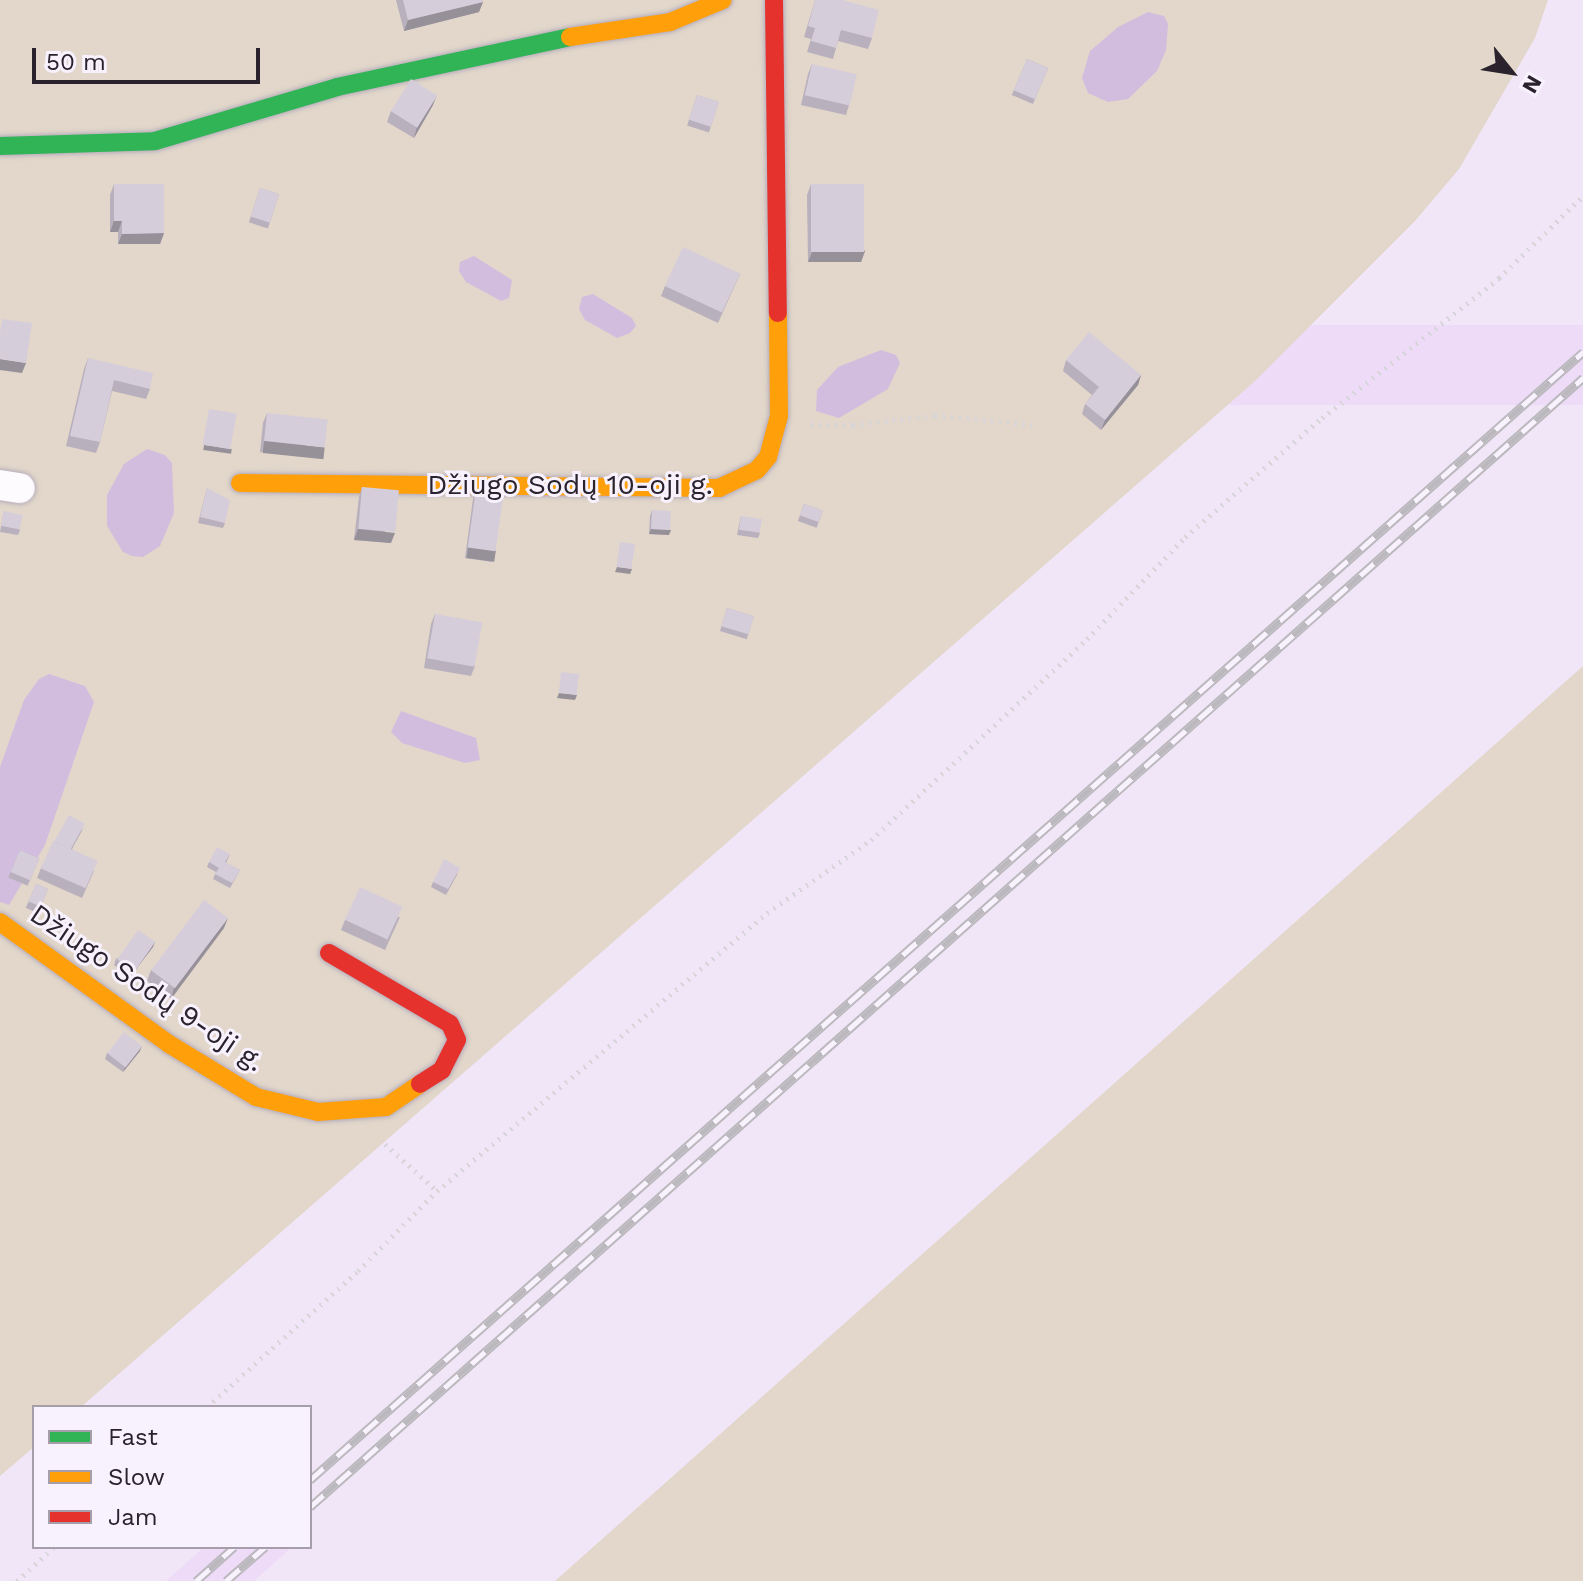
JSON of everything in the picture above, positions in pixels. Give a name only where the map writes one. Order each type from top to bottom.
[{"type":"street","points":[[0,146],[155,141],[337,87],[509,46],[670,22],[723,0]]},
{"type":"street","name":"Džiugo Sodų 10-oji g.","points":[[240,483],[719,488],[757,470],[768,457],[779,416],[774,0]]},
{"type":"street","name":"Džiugo Sodų 9-oji g.","points":[[0,922],[222,1078],[289,1107],[347,1113],[386,1107],[442,1070],[457,1040],[450,1024],[329,953]]},
{"type":"path","points":[[209,1405],[358,1271],[437,1191],[767,913],[871,840],[1087,639],[1185,537],[1322,418],[1499,278],[1583,196]]},
{"type":"path","points":[[779,416],[819,426],[935,415],[1036,425]]},
{"type":"path","points":[[347,1113],[437,1191]]},
{"type":"path","points":[[17,1581],[52,1549]]},
{"type":"shaded area","points":[[0,0],[1548,0],[1535,38],[1459,169],[1415,221],[1254,382],[83,1405],[32,1405],[32,1449],[0,1476]]},
{"type":"shaded area","points":[[1148,12],[1164,16],[1168,24],[1166,50],[1157,71],[1128,99],[1108,102],[1088,93],[1082,78],[1090,51],[1118,27]]},
{"type":"shaded area","points":[[474,256],[512,280],[509,298],[501,301],[466,282],[459,271],[460,262]]},
{"type":"shaded area","points":[[593,294],[632,318],[636,326],[630,333],[617,338],[585,320],[579,309],[582,297]]},
{"type":"shaded area","points":[[0,325],[1583,325],[1583,405],[0,405]]},
{"type":"shaded area","points":[[881,350],[896,355],[900,363],[888,389],[839,418],[816,411],[817,390],[838,367]]},
{"type":"shaded area","points":[[147,449],[165,455],[172,463],[174,513],[160,546],[143,557],[123,552],[107,526],[107,495],[124,464]]},
{"type":"shaded area","points":[[1583,666],[1583,1581],[555,1581]]},
{"type":"shaded area","points":[[49,674],[85,686],[94,702],[45,845],[9,905],[0,902],[0,767],[24,700],[39,679]]},
{"type":"shaded area","points":[[401,711],[476,738],[480,760],[465,763],[402,743],[391,732]]},
{"type":"shaded area","points":[[202,1549],[290,1549],[254,1581],[166,1581]]},
{"type":"building","points":[[403,0],[482,0],[483,2],[408,20]]},
{"type":"building","points":[[815,0],[842,0],[879,10],[872,38],[841,30],[836,48],[811,41],[815,28],[808,26]]},
{"type":"building","points":[[1027,59],[1048,68],[1035,99],[1014,90]]},
{"type":"building","points":[[812,64],[857,74],[850,106],[805,95]]},
{"type":"building","points":[[411,79],[437,95],[417,128],[391,111]]},
{"type":"building","points":[[697,95],[719,102],[711,127],[689,120]]},
{"type":"building","points":[[114,184],[164,184],[164,233],[122,234],[122,221],[114,221]]},
{"type":"building","points":[[811,184],[864,184],[864,252],[811,252]]},
{"type":"building","points":[[260,188],[279,194],[270,223],[251,217]]},
{"type":"building","points":[[683,247],[740,274],[722,313],[665,286]]},
{"type":"building","points":[[2,319],[32,323],[26,363],[0,359]]},
{"type":"building","points":[[1089,332],[1141,375],[1105,420],[1085,404],[1099,387],[1066,360]]},
{"type":"building","points":[[88,358],[153,373],[150,389],[114,380],[100,442],[70,436]]},
{"type":"building","points":[[209,409],[237,414],[230,449],[203,444]]},
{"type":"building","points":[[267,413],[328,419],[325,447],[264,441]]},
{"type":"building","points":[[362,487],[399,490],[395,532],[358,529]]},
{"type":"building","points":[[207,488],[230,500],[225,523],[200,517]]},
{"type":"building","points":[[476,489],[504,493],[496,551],[468,547]]},
{"type":"building","points":[[804,504],[823,511],[819,522],[800,515]]},
{"type":"building","points":[[652,510],[671,511],[670,530],[651,529]]},
{"type":"building","points":[[4,511],[23,515],[19,530],[1,526]]},
{"type":"building","points":[[741,516],[762,519],[760,533],[739,530]]},
{"type":"building","points":[[620,542],[635,544],[631,569],[617,567]]},
{"type":"building","points":[[727,608],[754,616],[748,634],[721,626]]},
{"type":"building","points":[[435,614],[482,622],[474,667],[427,658]]},
{"type":"building","points":[[561,672],[579,674],[577,695],[559,693]]},
{"type":"building","points":[[69,815],[85,824],[70,850],[54,841]]},
{"type":"building","points":[[53,841],[98,861],[86,888],[41,868]]},
{"type":"building","points":[[217,847],[230,854],[225,862],[240,870],[232,883],[215,874],[219,868],[209,862]]},
{"type":"building","points":[[20,850],[39,858],[30,880],[11,872]]},
{"type":"building","points":[[444,859],[460,868],[448,889],[433,882]]},
{"type":"building","points":[[36,884],[48,889],[41,907],[29,901]]},
{"type":"building","points":[[360,887],[403,907],[387,939],[345,920]]},
{"type":"building","points":[[204,900],[228,918],[175,988],[151,970]]},
{"type":"building","points":[[138,930],[155,942],[135,972],[117,959]]},
{"type":"building","points":[[124,1032],[142,1046],[126,1067],[107,1053]]},
{"type":"railway","points":[[312,1478],[1583,352]]},
{"type":"railway","points":[[312,1505],[1583,378]]},
{"type":"railway","points":[[196,1581],[232,1549]]},
{"type":"railway","points":[[226,1581],[263,1549]]},
{"type":"traffic: fast","points":[[0,146],[155,141],[337,87],[570,37]]},
{"type":"traffic: slow","points":[[570,37],[670,22],[723,0]]},
{"type":"traffic: slow","points":[[240,483],[719,488],[757,470],[768,457],[779,416],[778,313]]},
{"type":"traffic: slow","points":[[0,922],[169,1044],[256,1097],[318,1112],[386,1107],[420,1084]]},
{"type":"traffic: jam","points":[[774,0],[778,313]]},
{"type":"traffic: jam","points":[[329,953],[450,1024],[457,1040],[442,1070],[420,1084]]}]
